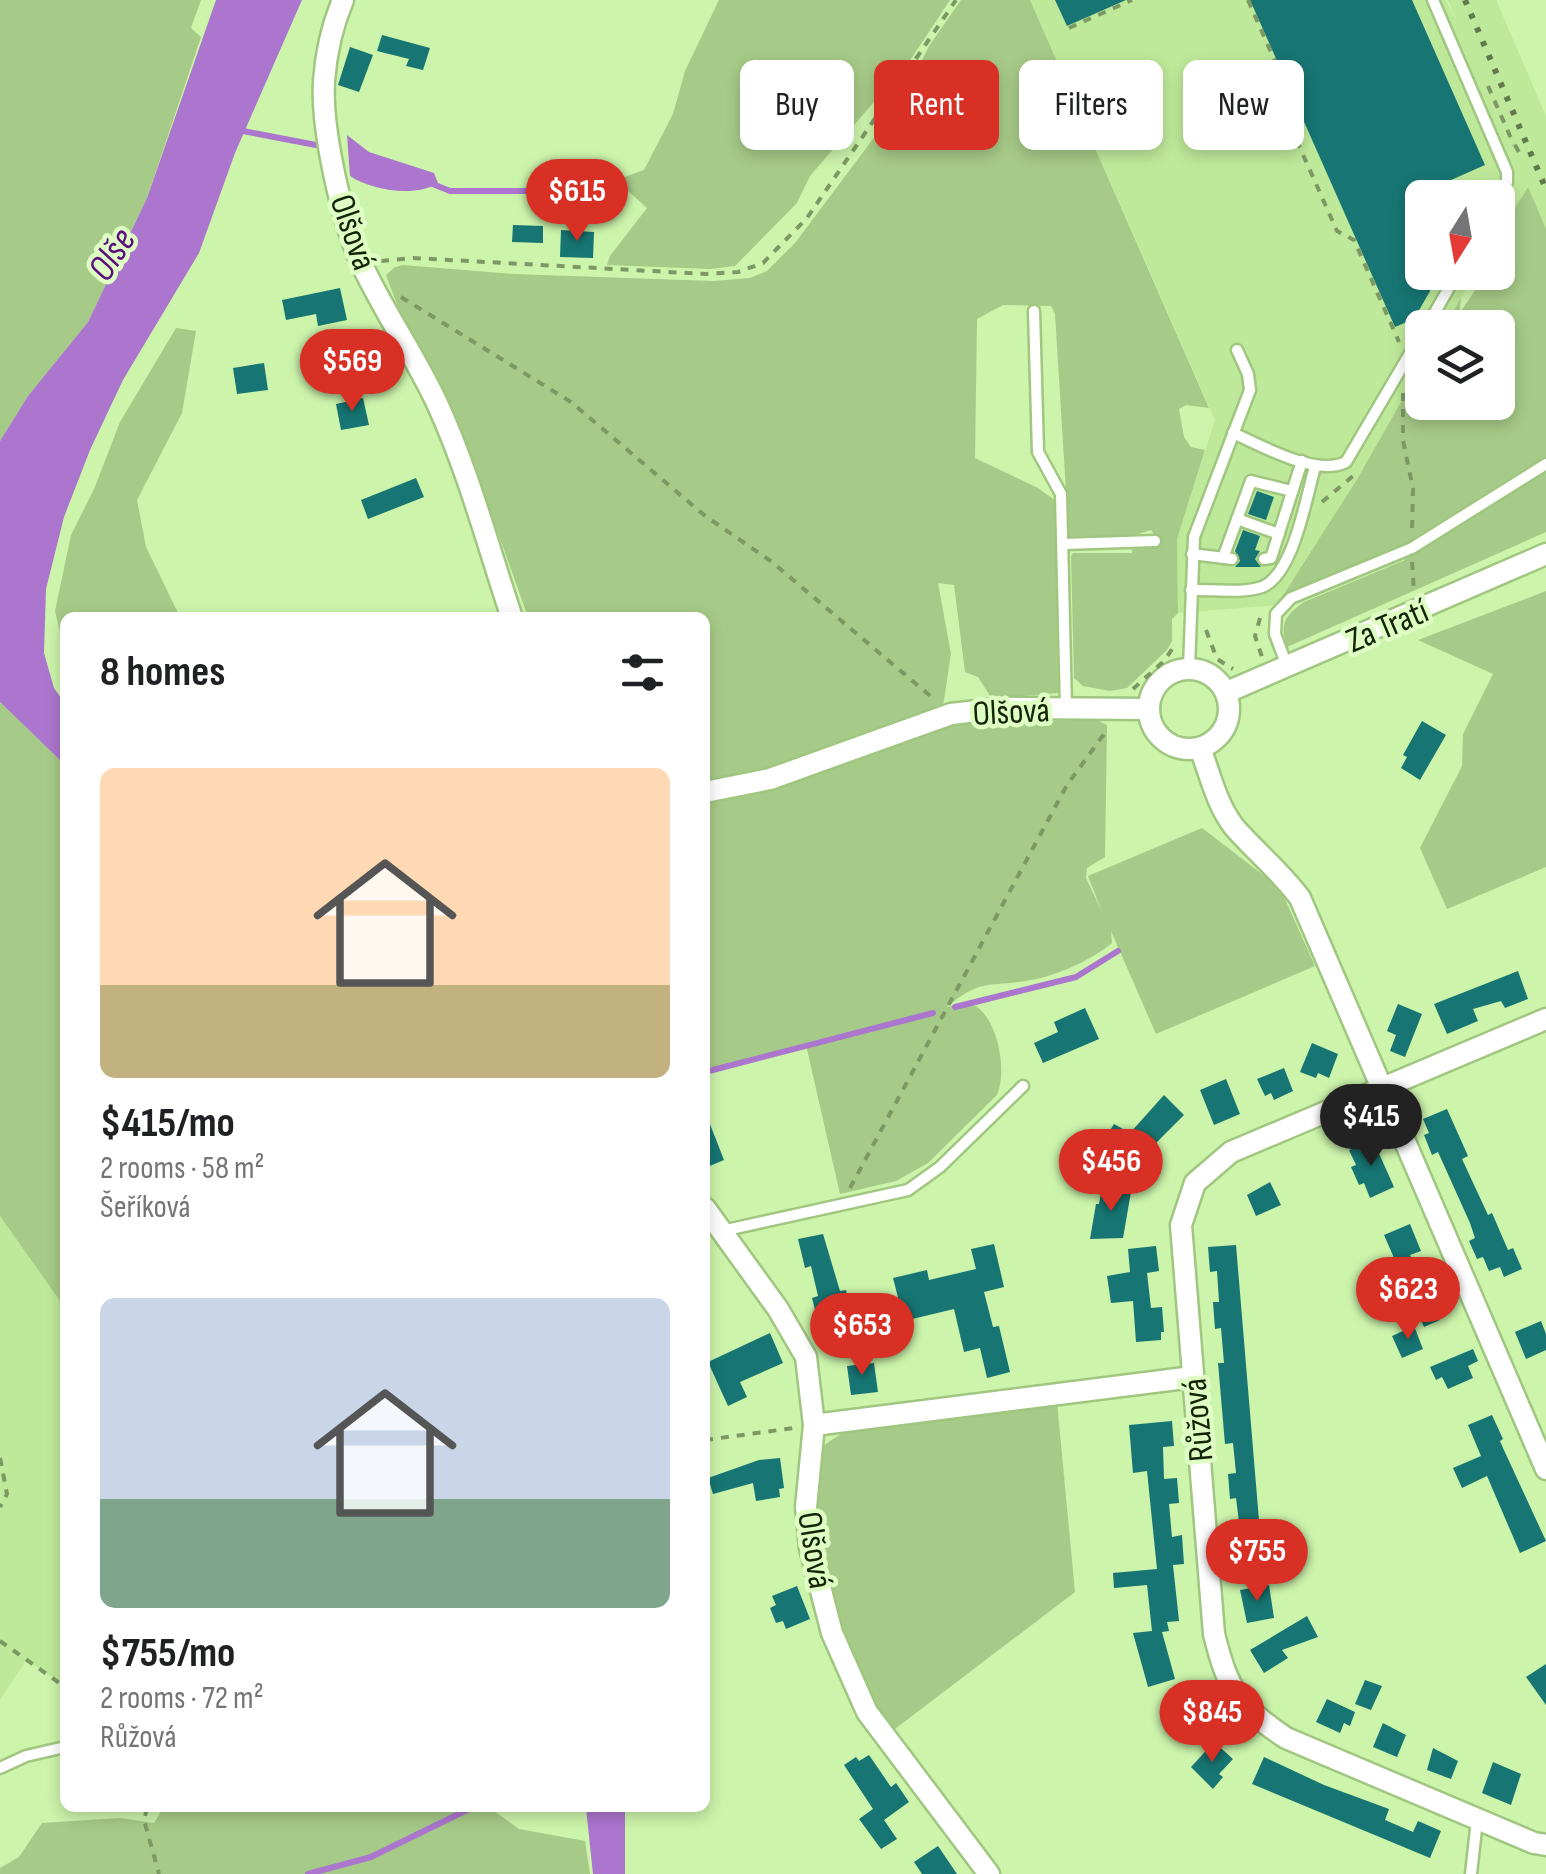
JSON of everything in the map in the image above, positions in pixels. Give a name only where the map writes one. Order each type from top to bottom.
[{"type":"street","name":"Olšová","points":[[343,0],[327,52],[324,86],[338,192],[362,266],[436,401],[510,612]]},
{"type":"street","name":"Za Tratí","points":[[1226,692],[1546,554]]},
{"type":"street","points":[[1189,668],[1204,671],[1218,680],[1226,692],[1230,709],[1226,726],[1215,740],[1200,748],[1185,749],[1171,744],[1159,736],[1152,723],[1149,709],[1156,685],[1166,676],[1189,668]]},
{"type":"street","name":"Olšová","points":[[710,791],[770,779],[951,714],[1004,708],[1149,709]]},
{"type":"street","points":[[1200,748],[1219,800],[1233,825],[1300,898],[1546,1468]]},
{"type":"street","name":"Růžová","points":[[1546,1019],[1231,1152],[1195,1183],[1181,1225],[1214,1634],[1224,1675],[1249,1713],[1286,1738],[1546,1845]]},
{"type":"street","name":"Olšová","points":[[710,1215],[778,1309],[806,1357],[814,1425],[806,1507],[810,1548],[832,1633],[867,1712],[989,1874]]},
{"type":"street","points":[[814,1425],[1193,1376]]},
{"type":"lane","points":[[1433,0],[1506,172],[1506,180]]},
{"type":"lane","points":[[1034,311],[1038,452],[1061,494],[1066,708]]},
{"type":"lane","points":[[1189,668],[1192,554],[1198,519],[1250,390],[1248,374],[1237,350]]},
{"type":"lane","points":[[1232,433],[1315,467],[1331,468],[1351,456],[1405,363]]},
{"type":"lane","points":[[1264,559],[1272,558],[1302,461]]},
{"type":"lane","points":[[1288,667],[1275,634],[1276,614],[1292,598],[1412,548],[1546,464]]},
{"type":"lane","points":[[1190,590],[1259,588],[1273,578],[1294,542],[1315,467]]},
{"type":"lane","points":[[1192,554],[1228,558],[1236,519],[1251,480],[1292,491]]},
{"type":"lane","points":[[1236,519],[1279,534]]},
{"type":"lane","points":[[1064,544],[1155,541]]},
{"type":"lane","points":[[722,1231],[908,1190],[940,1167],[1023,1086]]},
{"type":"lane","points":[[0,1768],[26,1756],[60,1748]]},
{"type":"lane","points":[[1471,1874],[1478,1819]]},
{"type":"path","points":[[362,266],[413,258],[706,274],[738,272],[762,264],[807,218],[956,0]]},
{"type":"path","points":[[1069,28],[1132,0]]},
{"type":"path","points":[[1248,0],[1300,116],[1288,121],[1337,231],[1354,240],[1401,347]]},
{"type":"path","points":[[400,296],[571,402],[704,514],[772,562],[951,714]]},
{"type":"path","points":[[1403,391],[1403,440],[1413,489],[1415,596]]},
{"type":"path","points":[[842,1205],[1067,786],[1110,725],[1116,696],[1128,694],[1141,683],[1175,644]]},
{"type":"path","points":[[710,1439],[814,1425]]},
{"type":"path","points":[[0,1458],[7,1494],[0,1507]]},
{"type":"path","points":[[0,1642],[60,1684]]},
{"type":"path","points":[[146,1812],[144,1820],[158,1874]]},
{"type":"shaded area","points":[[0,0],[201,0],[191,28],[201,37],[147,198],[88,322],[28,396],[0,441]]},
{"type":"shaded area","points":[[216,0],[302,0],[235,153],[199,253],[123,380],[64,517],[46,589],[44,653],[60,697],[60,760],[0,702],[0,441],[28,396],[88,322],[147,198]]},
{"type":"shaded area","points":[[719,0],[950,0],[910,60],[874,60],[874,102],[854,125],[854,60],[740,60],[740,150],[832,150],[810,176],[797,203],[735,266],[710,269],[607,265],[647,208],[616,180],[644,170],[673,114],[685,71]]},
{"type":"shaded area","points":[[961,0],[1030,0],[1056,60],[1019,60],[1019,150],[1096,150],[1209,408],[1186,405],[1179,409],[1184,437],[1191,447],[1205,450],[1177,539],[1178,613],[1172,619],[1172,641],[1127,688],[1110,691],[1083,686],[1074,678],[1071,556],[1132,553],[1132,546],[1156,537],[1151,530],[1129,537],[1069,539],[1055,314],[1051,306],[1003,305],[977,319],[975,458],[1038,488],[1056,501],[1058,693],[992,699],[978,677],[965,672],[954,585],[938,583],[951,654],[943,706],[732,781],[710,783],[710,612],[526,612],[457,418],[399,310],[386,275],[403,265],[514,274],[713,281],[750,278],[767,271],[795,243],[874,138],[874,150],[999,150],[999,60],[922,60]]},
{"type":"shaded area","points":[[1030,0],[1446,0],[1457,23],[1448,0],[1496,0],[1546,116],[1546,229],[1528,188],[1515,209],[1515,180],[1405,180],[1405,290],[1466,290],[1454,310],[1405,310],[1405,395],[1277,605],[1178,613],[1177,539],[1215,420],[1096,150],[1163,150],[1163,60],[1056,60]]},
{"type":"shaded area","points":[[347,135],[369,152],[434,173],[438,183],[406,191],[359,181],[350,176]]},
{"type":"shaded area","points":[[1528,187],[1546,229],[1546,532],[1287,647],[1284,627],[1297,607],[1405,560],[1406,545],[1282,597],[1405,395],[1405,420],[1515,420],[1515,310],[1462,310],[1475,290],[1515,290],[1515,208]]},
{"type":"shaded area","points":[[176,328],[196,331],[182,413],[137,500],[146,547],[178,612],[60,612],[60,632],[55,611],[71,535],[120,422]]},
{"type":"shaded area","points":[[1546,591],[1546,867],[1447,909],[1420,848],[1462,766],[1463,734],[1493,674],[1418,640]]},
{"type":"shaded area","points":[[0,702],[60,760],[60,1301],[0,1216]]},
{"type":"shaded area","points":[[979,721],[1099,721],[1107,725],[1105,857],[1087,868],[1086,878],[1102,912],[1088,876],[1202,828],[1280,888],[1315,966],[1156,1034],[1111,931],[1112,943],[1071,967],[1037,979],[968,992],[947,1007],[973,1005],[991,1024],[1001,1061],[997,1095],[928,1163],[896,1181],[840,1194],[806,1045],[710,1067],[710,803],[770,790],[952,726]]},
{"type":"shaded area","points":[[0,1216],[60,1301],[60,1682],[26,1660],[0,1700]]},
{"type":"shaded area","points":[[1057,1402],[1075,1592],[891,1732],[869,1700],[814,1547],[818,1449],[844,1432]]},
{"type":"shaded area","points":[[161,1812],[496,1812],[519,1829],[585,1841],[590,1874],[0,1874],[0,1868],[19,1857],[42,1823],[120,1818],[154,1823]]},
{"type":"shaded area","points":[[586,1812],[625,1812],[625,1874],[593,1874]]},
{"type":"building","points":[[1055,0],[1126,0],[1067,26]]},
{"type":"building","points":[[1250,0],[1412,0],[1485,165],[1451,180],[1405,180],[1405,290],[1431,290],[1419,310],[1405,310],[1405,323],[1395,327],[1304,122],[1304,60],[1277,60]]},
{"type":"building","points":[[382,35],[430,48],[423,70],[406,66],[409,59],[377,51]]},
{"type":"building","points":[[350,47],[373,55],[359,92],[338,85]]},
{"type":"building","points":[[513,225],[543,226],[543,243],[512,242]]},
{"type":"building","points":[[561,230],[594,232],[593,258],[560,257]]},
{"type":"building","points":[[340,288],[347,320],[318,326],[316,314],[286,320],[282,300]]},
{"type":"building","points":[[264,363],[268,390],[237,394],[233,368]]},
{"type":"building","points":[[363,398],[369,425],[341,430],[336,404]]},
{"type":"building","points":[[416,478],[424,497],[368,519],[361,500]]},
{"type":"building","points":[[1257,491],[1274,497],[1266,520],[1248,514]]},
{"type":"building","points":[[1243,530],[1260,536],[1255,550],[1260,551],[1255,559],[1261,567],[1235,567],[1240,561],[1235,551]]},
{"type":"building","points":[[1422,721],[1446,735],[1420,780],[1401,768],[1407,757],[1403,755]]},
{"type":"building","points":[[1518,971],[1528,999],[1505,1008],[1501,1001],[1473,1009],[1478,1021],[1447,1034],[1434,1004]]},
{"type":"building","points":[[1398,1004],[1422,1014],[1405,1057],[1390,1051],[1396,1035],[1387,1031]]},
{"type":"building","points":[[1085,1008],[1099,1039],[1043,1063],[1034,1043],[1058,1032],[1054,1022]]},
{"type":"building","points":[[1312,1043],[1338,1054],[1329,1078],[1300,1072]]},
{"type":"building","points":[[1284,1068],[1293,1091],[1274,1100],[1271,1093],[1265,1096],[1257,1079]]},
{"type":"building","points":[[1226,1079],[1240,1114],[1214,1125],[1200,1090]]},
{"type":"building","points":[[1164,1095],[1184,1115],[1157,1142],[1134,1179],[1095,1155],[1114,1124],[1130,1133]]},
{"type":"building","points":[[1447,1109],[1468,1156],[1462,1159],[1488,1215],[1492,1213],[1508,1250],[1513,1248],[1522,1269],[1504,1277],[1500,1267],[1489,1271],[1483,1257],[1477,1259],[1469,1241],[1475,1238],[1470,1223],[1438,1152],[1432,1155],[1424,1135],[1429,1133],[1423,1119]]},
{"type":"building","points":[[710,1124],[724,1160],[710,1166]]},
{"type":"building","points":[[1373,1140],[1394,1187],[1370,1198],[1351,1167],[1356,1165],[1349,1150]]},
{"type":"building","points":[[1270,1182],[1281,1205],[1256,1216],[1247,1195]]},
{"type":"building","points":[[1102,1187],[1131,1192],[1123,1238],[1090,1239]]},
{"type":"building","points":[[1410,1224],[1421,1251],[1410,1255],[1413,1261],[1398,1267],[1384,1235]]},
{"type":"building","points":[[823,1234],[840,1291],[846,1290],[855,1330],[822,1338],[812,1298],[818,1296],[811,1266],[805,1268],[798,1239]]},
{"type":"building","points":[[994,1244],[1004,1287],[984,1292],[993,1327],[999,1326],[1010,1372],[987,1378],[980,1348],[964,1352],[954,1309],[904,1321],[893,1278],[927,1270],[929,1280],[976,1269],[971,1249]]},
{"type":"building","points":[[1236,1245],[1262,1556],[1235,1558],[1233,1531],[1240,1530],[1236,1498],[1230,1499],[1228,1474],[1236,1473],[1233,1443],[1225,1444],[1218,1363],[1224,1363],[1221,1328],[1215,1329],[1213,1302],[1219,1302],[1217,1271],[1210,1272],[1208,1247]]},
{"type":"building","points":[[1156,1246],[1159,1271],[1147,1273],[1151,1308],[1162,1307],[1164,1332],[1161,1340],[1136,1342],[1133,1301],[1111,1303],[1107,1276],[1130,1272],[1128,1249]]},
{"type":"building","points":[[1392,1271],[1403,1293],[1381,1303],[1371,1281]]},
{"type":"building","points":[[1436,1284],[1447,1310],[1437,1314],[1440,1320],[1424,1327],[1410,1295]]},
{"type":"building","points":[[1541,1321],[1546,1350],[1526,1359],[1515,1332]]},
{"type":"building","points":[[1414,1326],[1423,1349],[1402,1358],[1392,1336]]},
{"type":"building","points":[[770,1333],[783,1363],[740,1382],[747,1397],[728,1406],[710,1361]]},
{"type":"building","points":[[1473,1349],[1478,1361],[1468,1366],[1473,1378],[1448,1389],[1442,1377],[1436,1380],[1430,1367]]},
{"type":"building","points":[[860,1359],[866,1364],[874,1363],[878,1392],[851,1395],[847,1366]]},
{"type":"building","points":[[1492,1415],[1546,1541],[1520,1553],[1487,1476],[1462,1488],[1453,1468],[1481,1456],[1468,1425]]},
{"type":"building","points":[[1172,1421],[1174,1446],[1163,1447],[1164,1479],[1177,1478],[1179,1503],[1169,1504],[1172,1537],[1182,1535],[1184,1564],[1173,1565],[1179,1621],[1167,1622],[1169,1631],[1162,1632],[1175,1679],[1148,1687],[1133,1633],[1152,1631],[1147,1585],[1114,1588],[1113,1573],[1157,1569],[1147,1471],[1133,1473],[1129,1425]]},
{"type":"building","points":[[780,1458],[784,1488],[779,1489],[780,1497],[756,1501],[753,1483],[713,1494],[710,1477],[759,1460]]},
{"type":"building","points":[[1269,1585],[1274,1618],[1247,1623],[1240,1590]]},
{"type":"building","points":[[797,1586],[810,1619],[786,1629],[783,1621],[776,1623],[770,1608],[776,1605],[772,1596]]},
{"type":"building","points":[[1307,1616],[1318,1637],[1282,1650],[1288,1658],[1264,1673],[1250,1650]]},
{"type":"building","points":[[1546,1664],[1546,1705],[1526,1677]]},
{"type":"building","points":[[1365,1680],[1382,1686],[1371,1710],[1355,1704]]},
{"type":"building","points":[[1185,1694],[1198,1716],[1188,1722],[1192,1727],[1177,1736],[1160,1709]]},
{"type":"building","points":[[1327,1699],[1355,1712],[1350,1726],[1344,1723],[1340,1733],[1316,1722]]},
{"type":"building","points":[[1383,1723],[1406,1735],[1397,1757],[1373,1747]]},
{"type":"building","points":[[1214,1742],[1233,1759],[1219,1774],[1223,1777],[1213,1789],[1191,1767]]},
{"type":"building","points":[[1433,1748],[1458,1761],[1451,1779],[1427,1770]]},
{"type":"building","points":[[869,1755],[891,1787],[896,1783],[909,1802],[884,1820],[897,1839],[881,1849],[859,1819],[873,1809],[844,1765]]},
{"type":"building","points":[[1264,1757],[1389,1809],[1385,1820],[1413,1832],[1418,1821],[1441,1831],[1430,1858],[1252,1784]]},
{"type":"building","points":[[1493,1762],[1521,1774],[1511,1805],[1482,1793]]},
{"type":"building","points":[[938,1846],[957,1874],[922,1874],[914,1862]]},
{"type":"waterway","points":[[238,130],[316,145]]},
{"type":"waterway","points":[[430,183],[450,191],[562,191]]},
{"type":"waterway","points":[[955,1007],[1076,977],[1118,951]]},
{"type":"waterway","points":[[710,1071],[933,1013]]},
{"type":"waterway","points":[[308,1874],[371,1857],[463,1812]]},
{"type":"railway","points":[[1465,0],[1546,189]]},
{"type":"water label","name":"Olše","points":[[111,254]]}]
